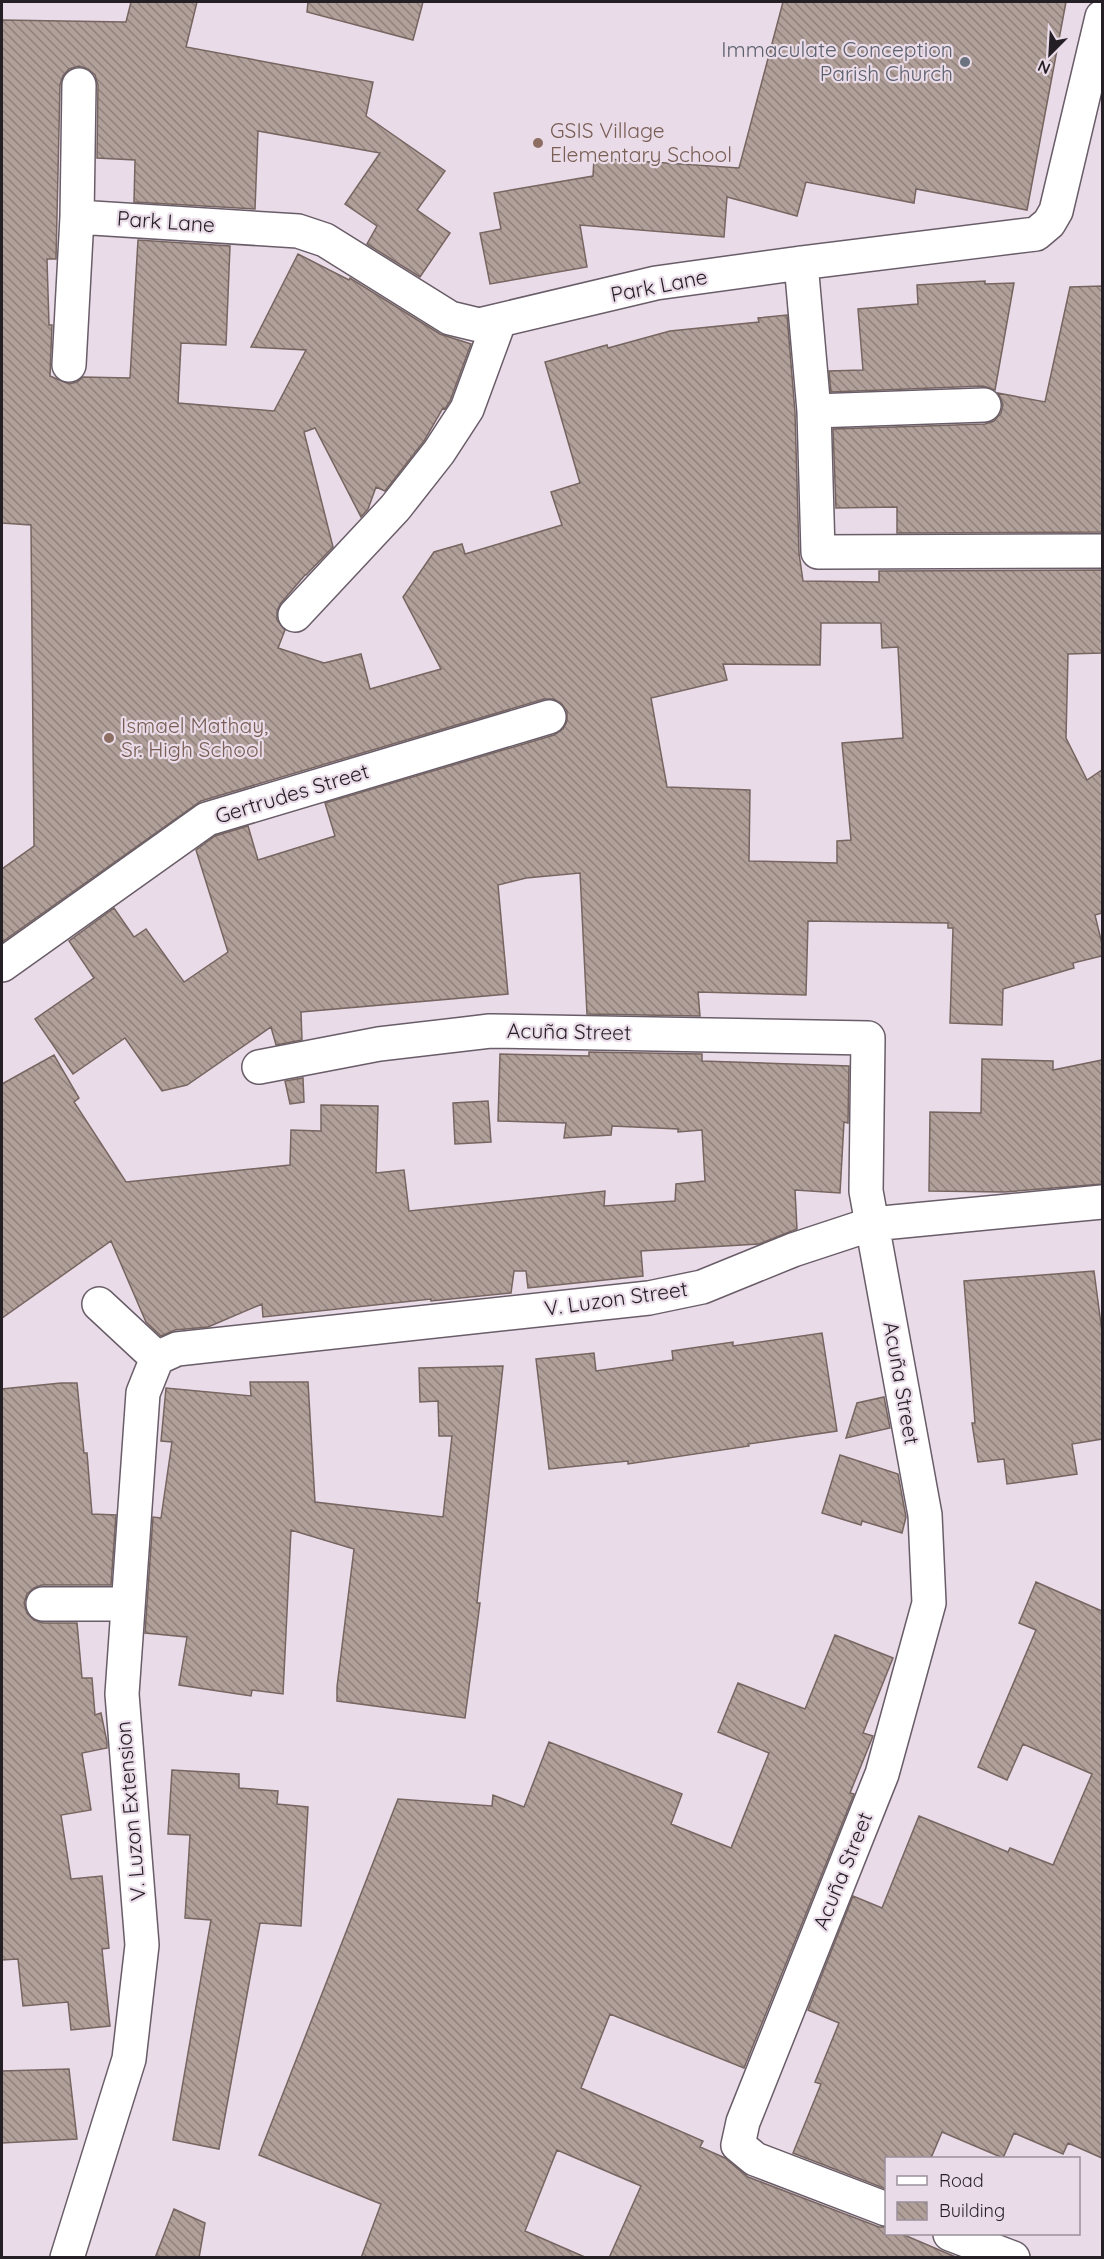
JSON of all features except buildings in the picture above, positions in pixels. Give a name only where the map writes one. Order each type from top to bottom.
[{"type":"street","name":"Park Lane","points":[[77,217],[298,231],[325,240],[450,318],[478,326],[656,284],[801,263],[1036,234],[1049,223],[1056,210],[1102,17]]},
{"type":"street","points":[[69,365],[77,217],[79,86]]},
{"type":"street","points":[[801,263],[814,411],[818,552],[1102,550]]},
{"type":"street","points":[[296,615],[395,508],[438,452],[467,409],[499,322]]},
{"type":"street","points":[[814,411],[984,405]]},
{"type":"street","name":"Gertrudes Street","points":[[2,965],[207,819],[549,717]]},
{"type":"street","name":"Acuña Street","points":[[259,1067],[379,1044],[490,1031],[868,1038],[866,1191],[925,1515],[929,1603],[882,1774],[743,2122],[738,2145],[755,2159],[885,2209]]},
{"type":"street","name":"V. Luzon Street","points":[[158,1358],[177,1348],[649,1298],[702,1287],[793,1250],[872,1224],[1102,1202]]},
{"type":"street","points":[[99,1304],[158,1358]]},
{"type":"street","name":"V. Luzon Extension","points":[[67,2258],[129,2059],[142,1945],[122,1694],[143,1393],[158,1358]]},
{"type":"street","points":[[43,1604],[128,1604]]},
{"type":"street","points":[[953,2235],[1013,2258]]},
{"type":"place","name":"Immaculate Conception Parish Church","points":[[965,62]]},
{"type":"place","name":"GSIS Village Elementary School","points":[[538,143]]},
{"type":"place","name":"Ismael Mathay, Sr. High School","points":[[109,738]]}]
